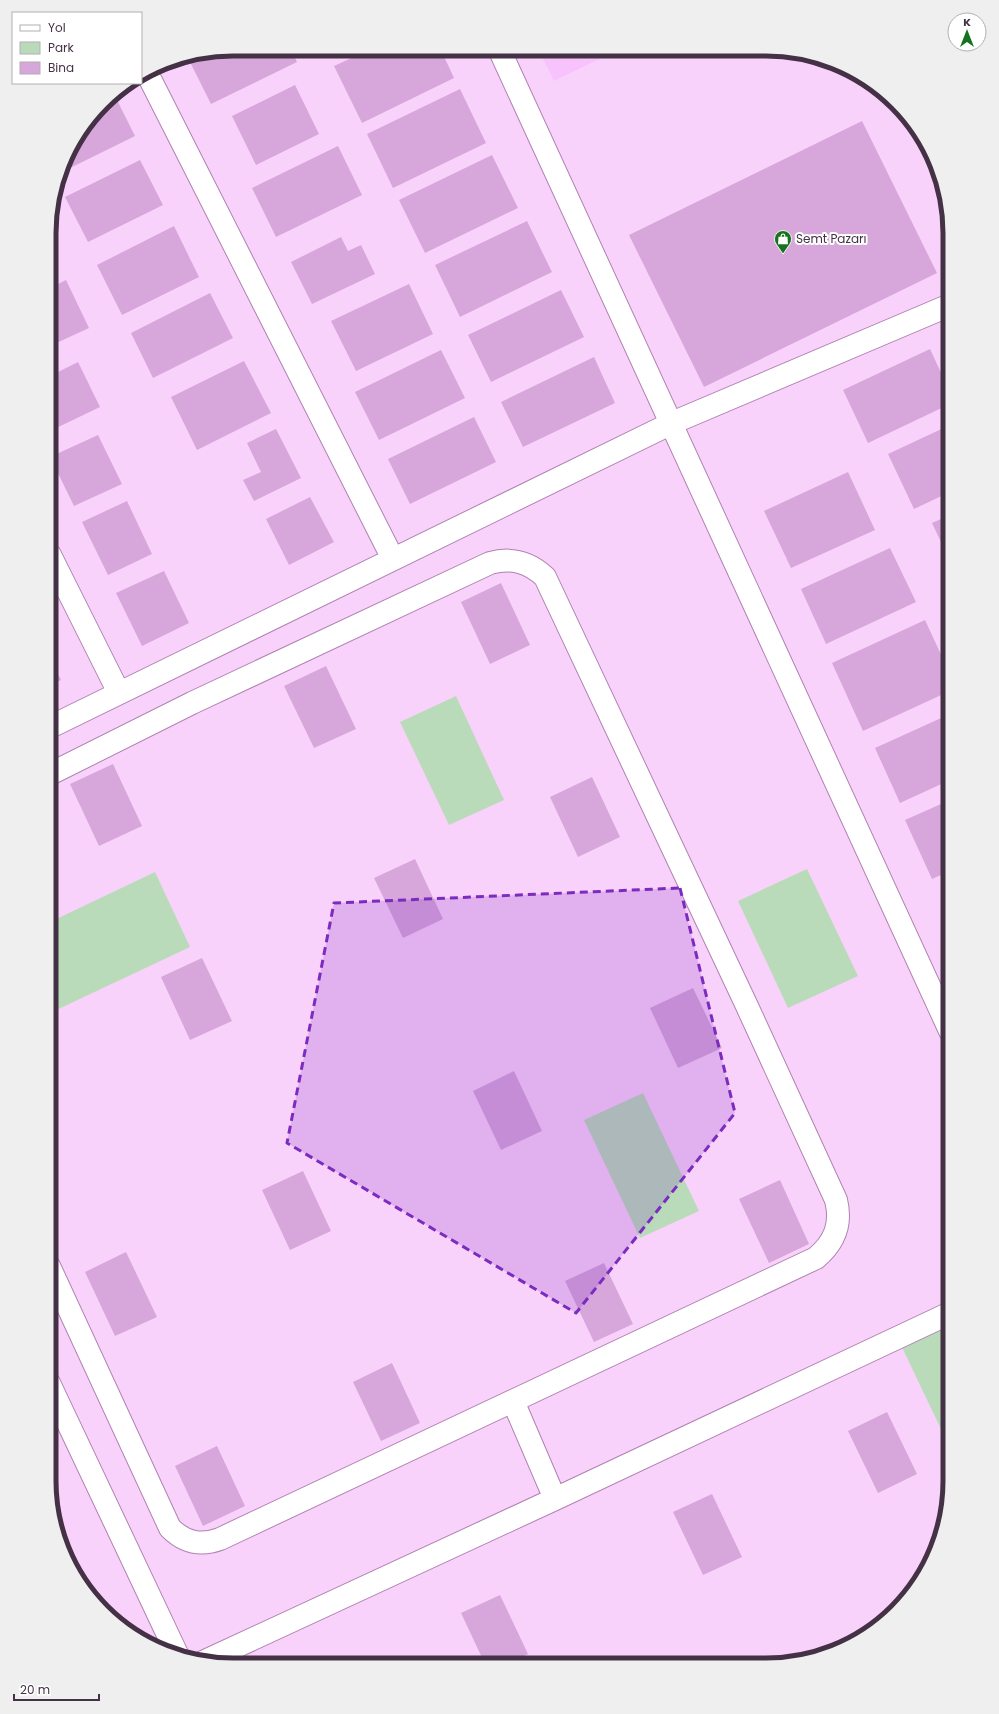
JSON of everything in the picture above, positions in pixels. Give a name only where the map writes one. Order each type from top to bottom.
[{"type":"street","points":[[502,56],[943,1016]]},
{"type":"street","points":[[149,77],[393,559]]},
{"type":"street","points":[[56,724],[672,423],[943,308]]},
{"type":"street","points":[[56,771],[192,703],[490,563],[504,560],[519,561],[529,564],[545,577],[746,1004],[836,1200],[839,1211],[839,1222],[836,1233],[831,1243],[816,1258],[220,1539],[208,1543],[195,1543],[177,1535],[170,1528],[56,1281]]},
{"type":"street","points":[[56,567],[119,693]]},
{"type":"street","points":[[214,1657],[555,1499],[943,1316]]},
{"type":"street","points":[[56,1398],[173,1647]]},
{"type":"street","points":[[513,1401],[555,1499]]},
{"type":"highlighted area","points":[[680,888],[735,1113],[576,1313],[287,1143],[334,903]]},
{"type":"shaded area","points":[[542,56],[606,56],[554,81]]},
{"type":"green space","points":[[456,696],[504,800],[449,825],[400,722]]},
{"type":"green space","points":[[807,869],[858,976],[788,1008],[738,901]]},
{"type":"green space","points":[[155,872],[190,947],[56,1010],[56,919]]},
{"type":"green space","points":[[643,1093],[699,1211],[640,1238],[584,1120]]},
{"type":"green space","points":[[943,1320],[943,1433],[899,1341]]},
{"type":"building","points":[[222,56],[294,56],[297,62],[211,104],[190,61]]},
{"type":"building","points":[[356,56],[444,56],[454,78],[362,123],[334,66]]},
{"type":"building","points":[[295,85],[319,134],[256,165],[232,116]]},
{"type":"building","points":[[460,89],[486,143],[393,188],[367,134]]},
{"type":"building","points":[[117,99],[135,136],[69,169],[74,155],[86,135],[100,116]]},
{"type":"building","name":"Semt Pazarı","points":[[862,121],[937,273],[704,387],[629,235]]},
{"type":"building","points":[[338,146],[362,195],[276,237],[252,188]]},
{"type":"building","points":[[492,155],[518,208],[425,253],[399,200]]},
{"type":"building","points":[[140,160],[163,205],[88,242],[65,197]]},
{"type":"building","points":[[527,221],[552,272],[460,317],[435,265]]},
{"type":"building","points":[[174,226],[199,277],[122,315],[97,265]]},
{"type":"building","points":[[341,237],[348,251],[361,245],[375,274],[312,304],[291,262]]},
{"type":"building","points":[[66,280],[89,328],[56,343],[56,285]]},
{"type":"building","points":[[409,284],[433,334],[356,371],[331,321]]},
{"type":"building","points":[[561,290],[584,337],[491,382],[468,335]]},
{"type":"building","points":[[210,293],[233,338],[153,378],[131,333]]},
{"type":"building","points":[[930,349],[943,377],[943,407],[868,443],[843,390]]},
{"type":"building","points":[[441,350],[465,398],[379,440],[355,392]]},
{"type":"building","points":[[594,357],[615,403],[523,447],[501,402]]},
{"type":"building","points":[[244,361],[271,413],[197,450],[171,397]]},
{"type":"building","points":[[78,362],[100,407],[56,428],[56,373]]},
{"type":"building","points":[[474,417],[496,462],[410,504],[388,459]]},
{"type":"building","points":[[943,428],[943,495],[914,509],[888,454]]},
{"type":"building","points":[[276,429],[301,478],[254,501],[243,480],[261,472],[247,443]]},
{"type":"building","points":[[98,435],[122,484],[74,506],[56,469],[56,454]]},
{"type":"building","points":[[848,472],[875,530],[791,568],[764,511]]},
{"type":"building","points":[[310,497],[334,542],[289,565],[266,519]]},
{"type":"building","points":[[127,501],[152,554],[108,575],[82,522]]},
{"type":"building","points":[[943,518],[943,546],[932,523]]},
{"type":"building","points":[[890,548],[916,602],[826,644],[801,589]]},
{"type":"building","points":[[164,571],[189,623],[142,646],[116,593]]},
{"type":"building","points":[[501,583],[530,645],[490,664],[461,602]]},
{"type":"building","points":[[925,620],[943,659],[943,694],[863,731],[832,663]]},
{"type":"building","points":[[326,666],[356,729],[314,748],[284,686]]},
{"type":"building","points":[[56,670],[61,680],[56,682]]},
{"type":"building","points":[[943,717],[943,783],[900,803],[875,748]]},
{"type":"building","points":[[113,764],[142,826],[99,846],[70,784]]},
{"type":"building","points":[[592,777],[620,837],[578,857],[550,797]]},
{"type":"building","points":[[943,803],[943,874],[932,879],[905,820]]},
{"type":"building","points":[[415,859],[443,919],[403,938],[374,878]]},
{"type":"building","points":[[202,958],[232,1021],[190,1040],[161,977]]},
{"type":"building","points":[[693,988],[722,1048],[678,1068],[650,1008]]},
{"type":"building","points":[[514,1071],[542,1131],[501,1150],[473,1091]]},
{"type":"building","points":[[303,1171],[331,1231],[290,1250],[262,1190]]},
{"type":"building","points":[[780,1180],[809,1244],[769,1263],[739,1199]]},
{"type":"building","points":[[126,1252],[157,1317],[115,1336],[85,1272]]},
{"type":"building","points":[[604,1263],[633,1324],[594,1342],[565,1281]]},
{"type":"building","points":[[392,1363],[420,1423],[381,1441],[353,1382]]},
{"type":"building","points":[[887,1412],[917,1474],[878,1493],[848,1431]]},
{"type":"building","points":[[217,1446],[245,1506],[203,1526],[175,1466]]},
{"type":"building","points":[[712,1494],[742,1557],[703,1575],[673,1512]]},
{"type":"building","points":[[500,1595],[528,1654],[520,1658],[482,1658],[461,1613]]},
{"type":"place","name":"Semt Pazarı","points":[[783,254]]}]
